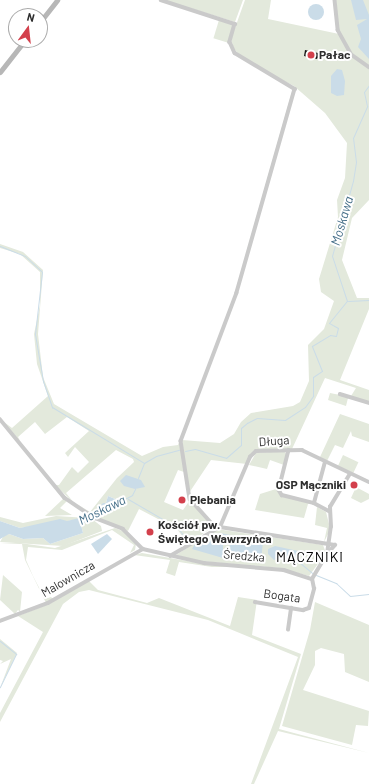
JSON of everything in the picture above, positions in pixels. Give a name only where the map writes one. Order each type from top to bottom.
[{"type":"street","points":[[48,12],[57,0]]},
{"type":"street","points":[[161,0],[235,24],[230,42],[235,53],[250,64],[294,87],[296,91],[238,293],[182,437],[183,460],[190,499],[218,527],[335,545],[327,554],[312,579]]},
{"type":"street","points":[[335,0],[338,30],[352,54],[369,67]]},
{"type":"street","points":[[0,72],[19,48]]},
{"type":"street","points":[[340,394],[369,403]]},
{"type":"street","points":[[0,419],[65,498],[95,518],[124,530],[143,549]]},
{"type":"street","points":[[289,450],[279,490],[282,495],[314,503],[328,511]]},
{"type":"street","name":"Długa","points":[[218,527],[252,454],[256,451],[302,450],[349,475],[369,482]]},
{"type":"street","points":[[314,503],[325,462]]},
{"type":"street","points":[[327,554],[327,544],[331,527],[328,511],[344,479],[349,475]]},
{"type":"street","points":[[170,556],[218,527]]},
{"type":"street","name":"Średzka","points":[[143,549],[204,563],[284,570],[312,579]]},
{"type":"street","name":"Malownicza","points":[[0,621],[48,603],[143,549]]},
{"type":"street","name":"Bogata","points":[[255,602],[306,609],[314,592],[312,579]]},
{"type":"street","points":[[288,630],[291,608]]},
{"type":"shaded area","points":[[164,0],[243,0],[235,22]]},
{"type":"shaded area","points":[[245,0],[271,0],[268,19],[339,34],[336,0],[369,0],[369,200],[352,218],[342,260],[357,298],[369,298],[369,309],[340,380],[369,390],[369,402],[351,396],[356,388],[325,378],[292,449],[255,450],[247,464],[211,460],[189,493],[182,440],[220,443],[234,434],[241,422],[251,413],[293,406],[300,402],[309,381],[308,345],[324,329],[334,301],[321,292],[319,279],[338,217],[337,200],[345,178],[347,143],[325,113],[294,86],[244,60],[234,49],[231,39]]},
{"type":"shaded area","points":[[219,20],[235,25],[230,43],[213,38]]},
{"type":"shaded area","points":[[294,88],[241,278],[233,298]]},
{"type":"shaded area","points":[[0,244],[23,252],[43,270],[38,334],[43,377],[54,404],[142,456],[163,447],[178,445],[181,437],[184,472],[178,470],[164,502],[183,510],[190,500],[210,523],[210,529],[188,544],[177,529],[139,509],[128,531],[91,514],[77,504],[90,512],[117,478],[134,462],[133,459],[116,450],[66,493],[74,503],[55,485],[59,485],[72,467],[78,473],[89,462],[75,447],[68,457],[65,453],[89,431],[67,417],[45,434],[35,422],[18,437],[20,441],[4,422],[12,428],[48,396],[37,364],[34,334],[40,305],[40,272],[20,254],[0,248]],"holes":[[[108,496],[120,501],[119,506],[93,512],[106,503]]]},
{"type":"shaded area","points":[[233,298],[232,303],[181,437]]},
{"type":"shaded area","points":[[330,393],[359,401],[348,398],[346,406],[328,400]]},
{"type":"shaded area","points":[[340,414],[369,424],[369,442],[352,436],[351,431],[343,448],[335,445],[327,461],[320,457]]},
{"type":"shaded area","points":[[0,421],[67,501],[60,508],[72,515],[45,516],[63,499]]},
{"type":"shaded area","points":[[284,451],[287,455],[284,465],[270,460],[267,469],[249,465],[256,453]]},
{"type":"shaded area","points":[[343,455],[358,462],[353,473],[338,466]]},
{"type":"shaded area","points":[[356,487],[369,494],[369,499],[361,503],[351,498]]},
{"type":"shaded area","points":[[276,489],[281,496],[312,504],[308,504],[304,518],[255,510],[260,494]]},
{"type":"shaded area","points":[[317,507],[326,512],[329,524],[329,532],[324,542],[327,528],[315,525]]},
{"type":"shaded area","points":[[56,516],[88,518],[20,528],[0,521],[0,517],[23,523]]},
{"type":"shaded area","points":[[92,519],[101,526],[102,531],[63,546],[0,542],[4,535],[9,534],[23,539],[43,538],[50,544],[83,533],[81,525]]},
{"type":"shaded area","points":[[115,528],[125,532],[136,544],[135,550],[130,553],[134,545],[112,530],[62,550],[28,547],[26,560],[33,576],[45,599],[51,597],[53,599],[46,603],[25,560],[22,544],[0,544],[20,543],[55,548]]},
{"type":"shaded area","points":[[217,529],[323,545],[326,553],[309,576],[280,568],[200,561],[176,555]]},
{"type":"shaded area","points":[[142,553],[204,564],[244,567],[212,567],[179,562],[175,576],[166,573],[170,560],[134,555]]},
{"type":"shaded area","points":[[3,575],[22,592],[20,612],[18,610],[15,614],[0,600]]},
{"type":"shaded area","points":[[89,581],[98,590],[147,603],[159,598],[230,626],[238,597],[257,600],[252,635],[301,654],[279,729],[369,753],[278,731],[254,784],[251,784],[298,657],[208,620],[89,590],[79,592],[63,604],[0,722],[0,713],[43,632],[18,616],[49,604]]},
{"type":"shaded area","points":[[315,602],[369,625],[369,682],[345,672],[344,654],[321,648],[315,651],[315,665],[303,690],[369,711],[368,726],[356,725],[352,745],[282,726],[310,630]]},
{"type":"shaded area","points":[[0,639],[17,653],[0,688],[11,659],[0,664],[3,661],[0,660]]},
{"type":"water","points":[[351,0],[363,0],[369,15],[369,59],[358,47],[361,39],[357,25],[367,19],[356,20]]},
{"type":"water","points":[[313,4],[319,4],[324,9],[322,18],[319,20],[313,20],[308,15],[308,9]]},
{"type":"water","points":[[337,69],[342,70],[345,81],[344,95],[337,96],[331,93],[331,76]]},
{"type":"water","points":[[126,475],[141,480],[145,487],[135,489],[124,486],[120,481]]},
{"type":"water","points":[[108,496],[122,502],[112,510],[96,515],[93,513],[103,503],[106,503]]},
{"type":"water","points":[[79,518],[92,519],[81,525],[83,533],[50,544],[43,538],[23,539],[9,534],[0,539],[0,521],[20,528],[60,519],[67,521]]},
{"type":"water","points":[[220,533],[263,541],[261,562],[229,558],[230,542],[223,544],[223,558],[192,549],[195,544]]},
{"type":"water","points":[[107,534],[112,539],[98,554],[91,544]]},
{"type":"water","points":[[275,546],[298,551],[299,562],[295,564],[282,557],[274,560],[268,554],[268,549]]},
{"type":"building","name":"Pałac","points":[[305,50],[318,53],[319,56],[317,59],[304,56]]},
{"type":"waterway","name":"Moskawa","points":[[185,451],[195,449],[226,458],[241,445],[241,428],[247,423],[257,418],[285,420],[305,407],[313,396],[313,377],[322,371],[312,346],[330,335],[336,336],[338,328],[329,323],[347,301],[332,256],[353,181],[356,162],[353,138],[367,106],[364,92],[369,85]]},
{"type":"waterway","points":[[0,246],[25,256],[42,272],[35,334],[43,381],[52,407],[144,463]]},
{"type":"waterway","points":[[348,301],[369,300]]},
{"type":"waterway","name":"Moskawa","points":[[138,478],[144,463],[156,456],[179,450]]},
{"type":"waterway","name":"Moskawa","points":[[119,502],[132,495],[135,489]]},
{"type":"waterway","points":[[128,499],[178,528],[188,542]]},
{"type":"waterway","points":[[223,552],[230,552]]},
{"type":"waterway","points":[[299,562],[312,573]]},
{"type":"waterway","points":[[316,575],[336,583],[350,596],[369,594]]},
{"type":"waterway","points":[[0,641],[16,654],[0,687]]},
{"type":"place","name":"Pałac","points":[[311,55]]},
{"type":"place","name":"OSP Mączniki","points":[[354,485]]},
{"type":"place","name":"Plebania","points":[[182,500]]},
{"type":"place","name":"Kościół pw. Świętego Wawrzyńca","points":[[150,532]]},
{"type":"district","name":"MĄCZNIKI","points":[[310,557]]}]
